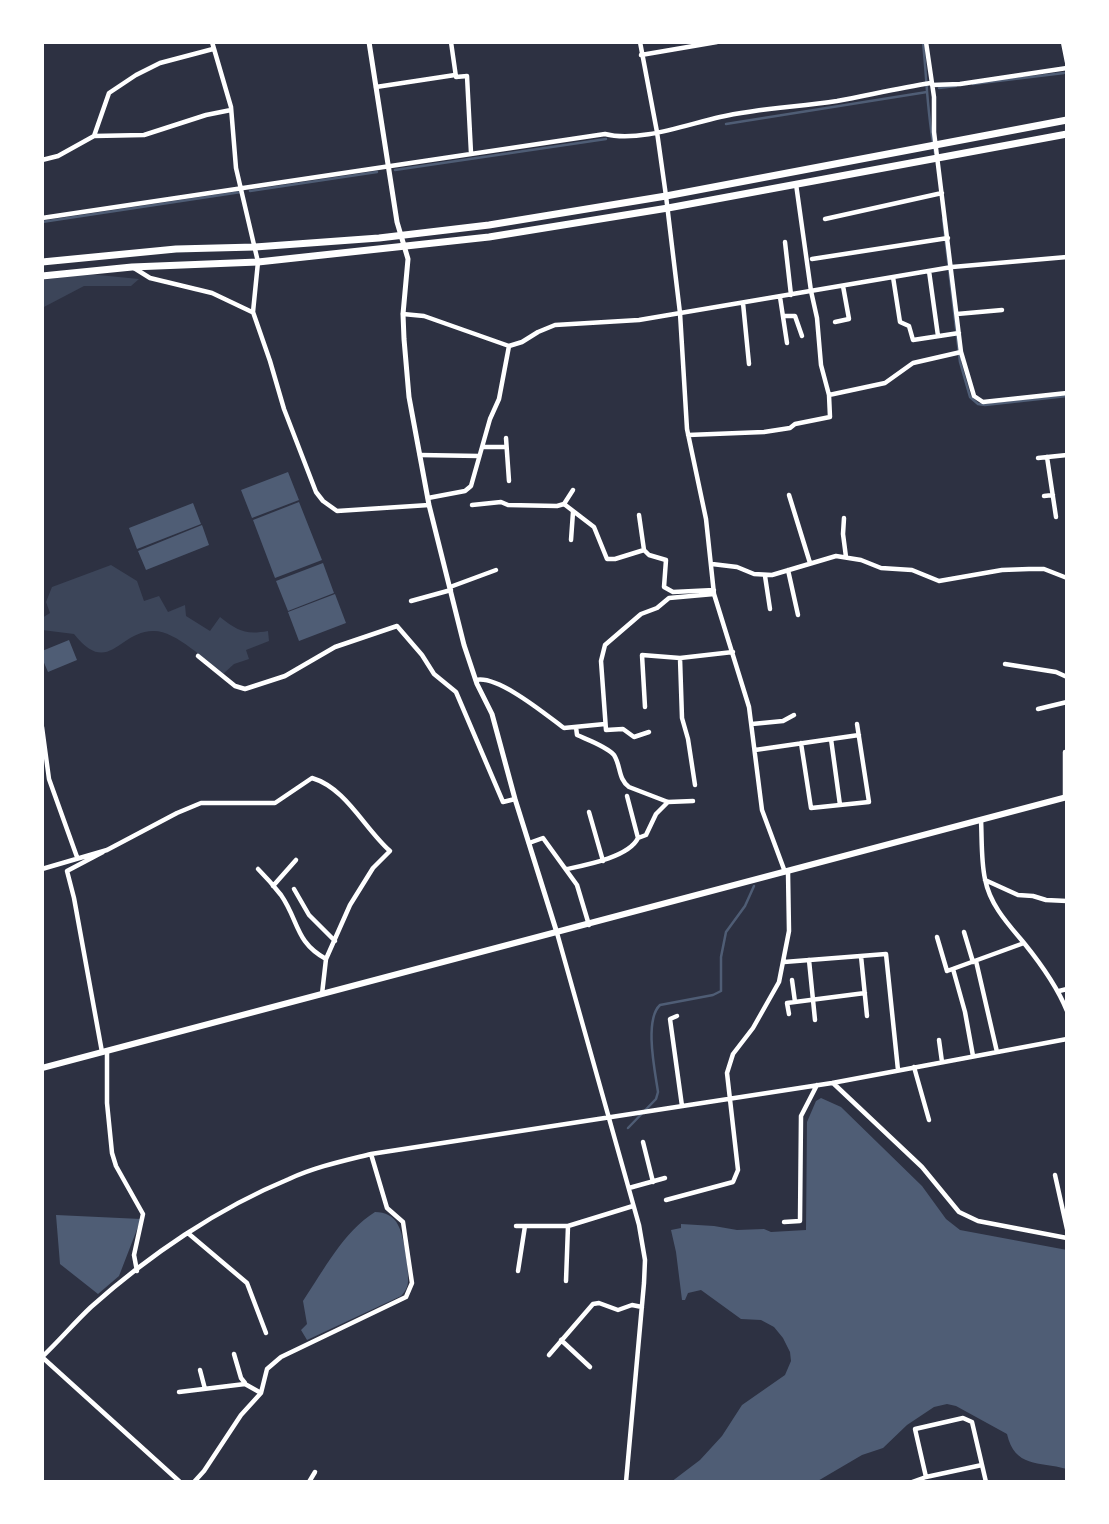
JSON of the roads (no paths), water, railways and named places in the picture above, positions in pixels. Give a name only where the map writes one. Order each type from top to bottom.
[{"type":"highway","points":[[42,262],[176,249],[255,247],[401,236],[489,225],[666,196],[1067,120]]},
{"type":"highway","points":[[42,276],[132,267],[258,262],[489,237],[668,208],[1067,134]]},
{"type":"main road","points":[[42,1068],[1066,797]]},
{"type":"street","points":[[212,42],[231,110],[236,168],[258,262],[253,312],[284,409],[316,492],[323,502],[337,511],[429,502],[465,491],[471,486],[499,399],[509,346]]},
{"type":"street","points":[[369,42],[388,167],[408,259],[403,314],[410,397],[429,502],[464,645],[492,714],[515,799],[557,933],[634,1206],[645,1260],[626,1482]]},
{"type":"street","points":[[451,42],[456,75]]},
{"type":"street","points":[[640,42],[668,208],[680,313],[688,435],[706,519],[714,592],[752,724],[762,810],[787,872],[789,931],[779,982],[730,1062],[727,1073],[738,1170],[733,1182],[666,1200]]},
{"type":"street","points":[[641,55],[717,42]]},
{"type":"street","points":[[926,42],[961,352],[974,396],[983,402],[1067,393]]},
{"type":"street","points":[[1063,42],[1067,62]]},
{"type":"street","points":[[94,136],[109,93],[160,63],[213,49]]},
{"type":"street","points":[[42,219],[605,134],[614,136],[657,132],[721,117],[932,84],[960,84],[1067,68]]},
{"type":"street","points":[[376,87],[456,75],[467,76],[471,153]]},
{"type":"street","points":[[42,160],[58,156],[94,136],[144,135],[231,110]]},
{"type":"street","points":[[688,435],[764,432],[790,428],[795,424],[830,416],[796,184]]},
{"type":"street","points":[[825,219],[942,193]]},
{"type":"street","points":[[812,259],[948,238]]},
{"type":"street","points":[[785,242],[792,295]]},
{"type":"street","points":[[403,314],[424,316],[509,346],[555,325],[639,320],[952,267],[1067,257]]},
{"type":"street","points":[[132,267],[150,278],[212,293],[253,312]]},
{"type":"street","points":[[929,271],[938,337]]},
{"type":"street","points":[[893,277],[900,322],[909,326],[913,340],[959,333]]},
{"type":"street","points":[[835,322],[849,319],[843,286]]},
{"type":"street","points":[[780,297],[788,342]]},
{"type":"street","points":[[743,303],[749,364]]},
{"type":"street","points":[[957,314],[1002,310]]},
{"type":"street","points":[[783,316],[794,316],[802,337]]},
{"type":"street","points":[[829,395],[875,386],[892,380],[913,363],[961,352]]},
{"type":"street","points":[[506,438],[509,481]]},
{"type":"street","points":[[482,447],[506,447]]},
{"type":"street","points":[[420,455],[479,456]]},
{"type":"street","points":[[1038,458],[1067,455]]},
{"type":"street","points":[[1047,457],[1056,517]]},
{"type":"street","points":[[472,505],[501,502],[508,505],[557,506],[564,504],[573,490]]},
{"type":"street","points":[[789,495],[810,563]]},
{"type":"street","points":[[1044,496],[1053,495]]},
{"type":"street","points":[[564,504],[594,527],[607,559],[644,550]]},
{"type":"street","points":[[571,540],[573,511]]},
{"type":"street","points":[[639,515],[644,550],[649,555],[666,560],[664,587],[673,592],[714,592]]},
{"type":"street","points":[[844,518],[846,557]]},
{"type":"street","points":[[712,564],[737,567],[754,575],[765,576],[836,556],[881,568],[912,570],[939,581],[1015,569],[1044,569],[1067,578]]},
{"type":"street","points":[[411,601],[496,570]]},
{"type":"street","points":[[788,570],[798,615]]},
{"type":"street","points":[[765,576],[771,608]]},
{"type":"street","points":[[649,732],[634,737],[623,729],[606,730],[601,661],[605,645],[641,614],[657,608],[669,598],[714,592]]},
{"type":"street","points":[[198,656],[235,686],[245,689],[285,676],[335,647],[397,626],[434,674],[456,692],[503,802],[515,799]]},
{"type":"street","points":[[645,707],[642,655],[680,658],[733,652]]},
{"type":"street","points":[[680,658],[682,719],[695,785]]},
{"type":"street","points":[[1005,664],[1056,672],[1067,677]]},
{"type":"street","points":[[476,680],[484,678],[523,698],[565,728],[605,724]]},
{"type":"street","points":[[1038,709],[1067,702]]},
{"type":"street","points":[[752,724],[783,721],[794,715]]},
{"type":"street","points":[[802,743],[811,808],[869,802],[857,724]]},
{"type":"street","points":[[42,727],[49,779],[77,857]]},
{"type":"street","points":[[576,727],[577,735],[611,752],[624,783],[668,802],[693,801]]},
{"type":"street","points":[[755,750],[859,735]]},
{"type":"street","points":[[831,739],[840,805]]},
{"type":"street","points":[[1065,751],[1066,797]]},
{"type":"street","points":[[137,1270],[134,1255],[143,1214],[116,1166],[112,1153],[104,1052],[67,871],[201,803],[275,803],[312,778],[324,782],[349,804],[374,837],[390,851],[360,886],[326,959],[322,995]]},
{"type":"street","points":[[567,869],[603,861],[635,844],[638,838],[627,796]]},
{"type":"street","points":[[638,838],[646,835],[656,814],[668,802]]},
{"type":"street","points":[[589,812],[603,861]]},
{"type":"street","points":[[981,820],[985,880],[991,898],[1004,921],[1059,990],[1067,1011]]},
{"type":"street","points":[[529,843],[543,838],[567,869],[577,885],[589,925]]},
{"type":"street","points":[[42,869],[107,850]]},
{"type":"street","points":[[273,886],[296,860]]},
{"type":"street","points":[[258,869],[282,896],[303,940],[312,951],[326,959]]},
{"type":"street","points":[[985,880],[1018,895],[1067,901]]},
{"type":"street","points":[[294,889],[309,915],[335,941]]},
{"type":"street","points":[[964,932],[997,1052]]},
{"type":"street","points":[[937,937],[947,971],[1024,943]]},
{"type":"street","points":[[784,962],[887,954],[898,1070]]},
{"type":"street","points":[[862,956],[867,1016]]},
{"type":"street","points":[[808,960],[815,1020]]},
{"type":"street","points":[[953,969],[973,1056]]},
{"type":"street","points":[[792,980],[794,1002]]},
{"type":"street","points":[[1059,990],[1067,989]]},
{"type":"street","points":[[789,1014],[787,1003],[865,993]]},
{"type":"street","points":[[677,1016],[670,1018],[682,1106]]},
{"type":"street","points":[[180,1482],[42,1357],[92,1307],[137,1270],[244,1200],[289,1178],[371,1154],[832,1083],[1067,1039]]},
{"type":"street","points":[[939,1040],[942,1062]]},
{"type":"street","points":[[915,1068],[929,1120]]},
{"type":"street","points":[[832,1083],[922,1167],[959,1212],[978,1222],[1067,1238]]},
{"type":"street","points":[[784,1222],[800,1221],[801,1116],[817,1085]]},
{"type":"street","points":[[643,1142],[653,1182]]},
{"type":"street","points":[[194,1482],[241,1415],[261,1393],[267,1369],[281,1357],[406,1297],[412,1283],[403,1222],[387,1208],[371,1154]]},
{"type":"street","points":[[1055,1175],[1067,1229]]},
{"type":"street","points":[[629,1188],[664,1178]]},
{"type":"street","points":[[516,1226],[568,1226],[634,1206]]},
{"type":"street","points":[[518,1271],[525,1226]]},
{"type":"street","points":[[566,1281],[568,1226]]},
{"type":"street","points":[[189,1234],[247,1283],[266,1334]]},
{"type":"street","points":[[549,1354],[593,1304],[599,1303],[618,1310],[632,1305],[642,1307]]},
{"type":"street","points":[[562,1340],[590,1367]]},
{"type":"street","points":[[234,1354],[241,1378],[261,1393]]},
{"type":"street","points":[[200,1370],[205,1389]]},
{"type":"street","points":[[179,1392],[246,1384]]},
{"type":"street","points":[[926,1477],[915,1429],[963,1419],[972,1422],[986,1482]]},
{"type":"street","points":[[912,1482],[982,1465]]},
{"type":"street","points":[[309,1482],[315,1472]]},
{"type":"waterway","points":[[923,42],[935,153]]},
{"type":"waterway","points":[[973,84],[1064,73]]},
{"type":"waterway","points":[[939,88],[956,86]]},
{"type":"waterway","points":[[726,124],[927,92]]},
{"type":"waterway","points":[[395,170],[606,139]]},
{"type":"waterway","points":[[250,191],[377,172]]},
{"type":"waterway","points":[[42,222],[241,192]]},
{"type":"waterway","points":[[943,219],[960,362],[970,397],[978,404],[985,405],[1067,396]]},
{"type":"waterway","points":[[628,1128],[656,1099],[658,1092],[652,1046],[655,1012],[660,1005],[713,995],[721,991],[721,957],[726,932],[745,906],[754,886]]}]
